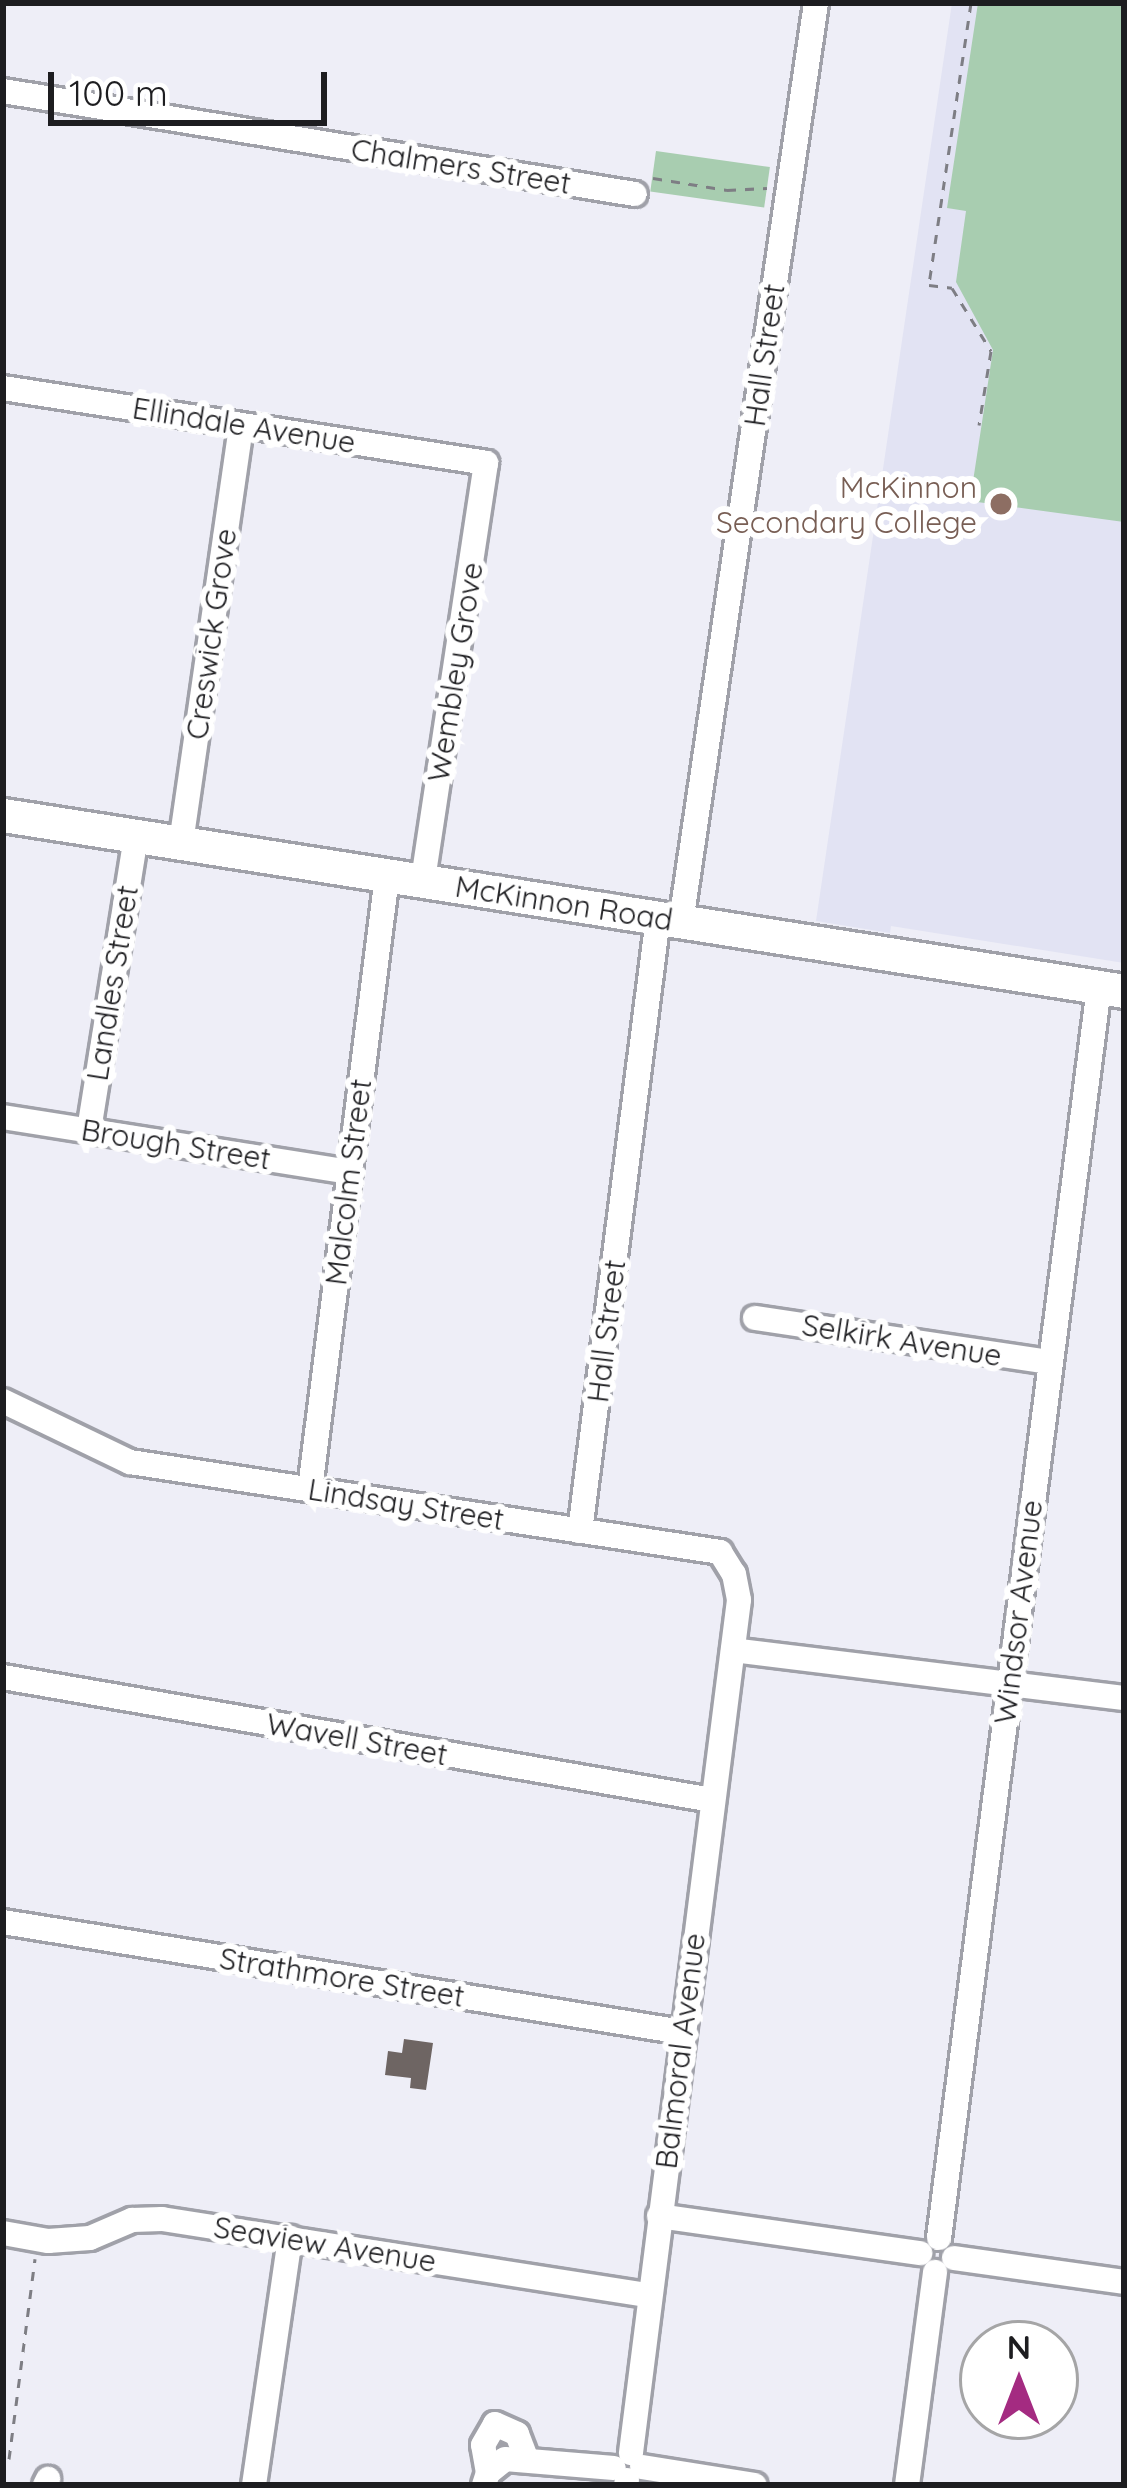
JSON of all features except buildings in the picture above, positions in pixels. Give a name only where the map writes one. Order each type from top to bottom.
[{"type":"street","name":"Hall Street","points":[[580,1531],[670,920],[816,3]]},
{"type":"street","name":"Chalmers Street","points":[[3,92],[644,186]]},
{"type":"street","name":"Ellindale Avenue","points":[[3,388],[486,463]]},
{"type":"street","name":"Creswick Grove","points":[[181,843],[241,425]]},
{"type":"street","name":"Wembley Grove","points":[[423,881],[486,463]]},
{"type":"street","name":"McKinnon Road","points":[[3,815],[1111,989]]},
{"type":"street","name":"Landles Street","points":[[89,1130],[136,836]]},
{"type":"street","name":"Malcolm Street","points":[[310,1489],[387,876]]},
{"type":"street","name":"Windsor Avenue","points":[[907,2485],[1050,1362],[1111,989]]},
{"type":"street","name":"Brough Street","points":[[3,1117],[350,1172]]},
{"type":"street","name":"Selkirk Avenue","points":[[755,1318],[1050,1362]]},
{"type":"street","name":"Lindsay Street","points":[[3,1401],[130,1462],[720,1552],[734,1574],[739,1600],[733,1649]]},
{"type":"street","points":[[733,1649],[1124,1698]]},
{"type":"street","name":"Balmoral Avenue","points":[[628,2471],[733,1649]]},
{"type":"street","name":"Wavell Street","points":[[3,1678],[712,1800]]},
{"type":"street","name":"Strathmore Street","points":[[3,1922],[682,2032]]},
{"type":"street","points":[[659,2216],[1124,2282]]},
{"type":"street","name":"Seaview Avenue","points":[[3,2234],[38,2240],[90,2238],[132,2220],[162,2219],[649,2295]]},
{"type":"street","points":[[254,2485],[290,2238]]},
{"type":"street","points":[[486,2479],[483,2445],[495,2424],[518,2434],[526,2458]]},
{"type":"street","points":[[486,2479],[506,2459],[526,2458],[755,2485]]},
{"type":"path","points":[[971,3],[929,285],[952,288],[991,352],[979,425]]},
{"type":"path","points":[[644,186],[769,188]]},
{"type":"path","points":[[9,2459],[38,2240]]},
{"type":"shaded area","name":"McKinnon Secondary College","points":[[952,3],[1124,3],[1124,963],[891,926],[890,933],[816,921]]},
{"type":"green space","points":[[978,3],[1124,3],[1124,522],[970,501],[993,350],[956,282],[966,211],[947,208]]},
{"type":"green space","points":[[656,151],[770,167],[764,208],[650,192]]},
{"type":"place","name":"McKinnon Secondary College","points":[[1001,504]]}]
